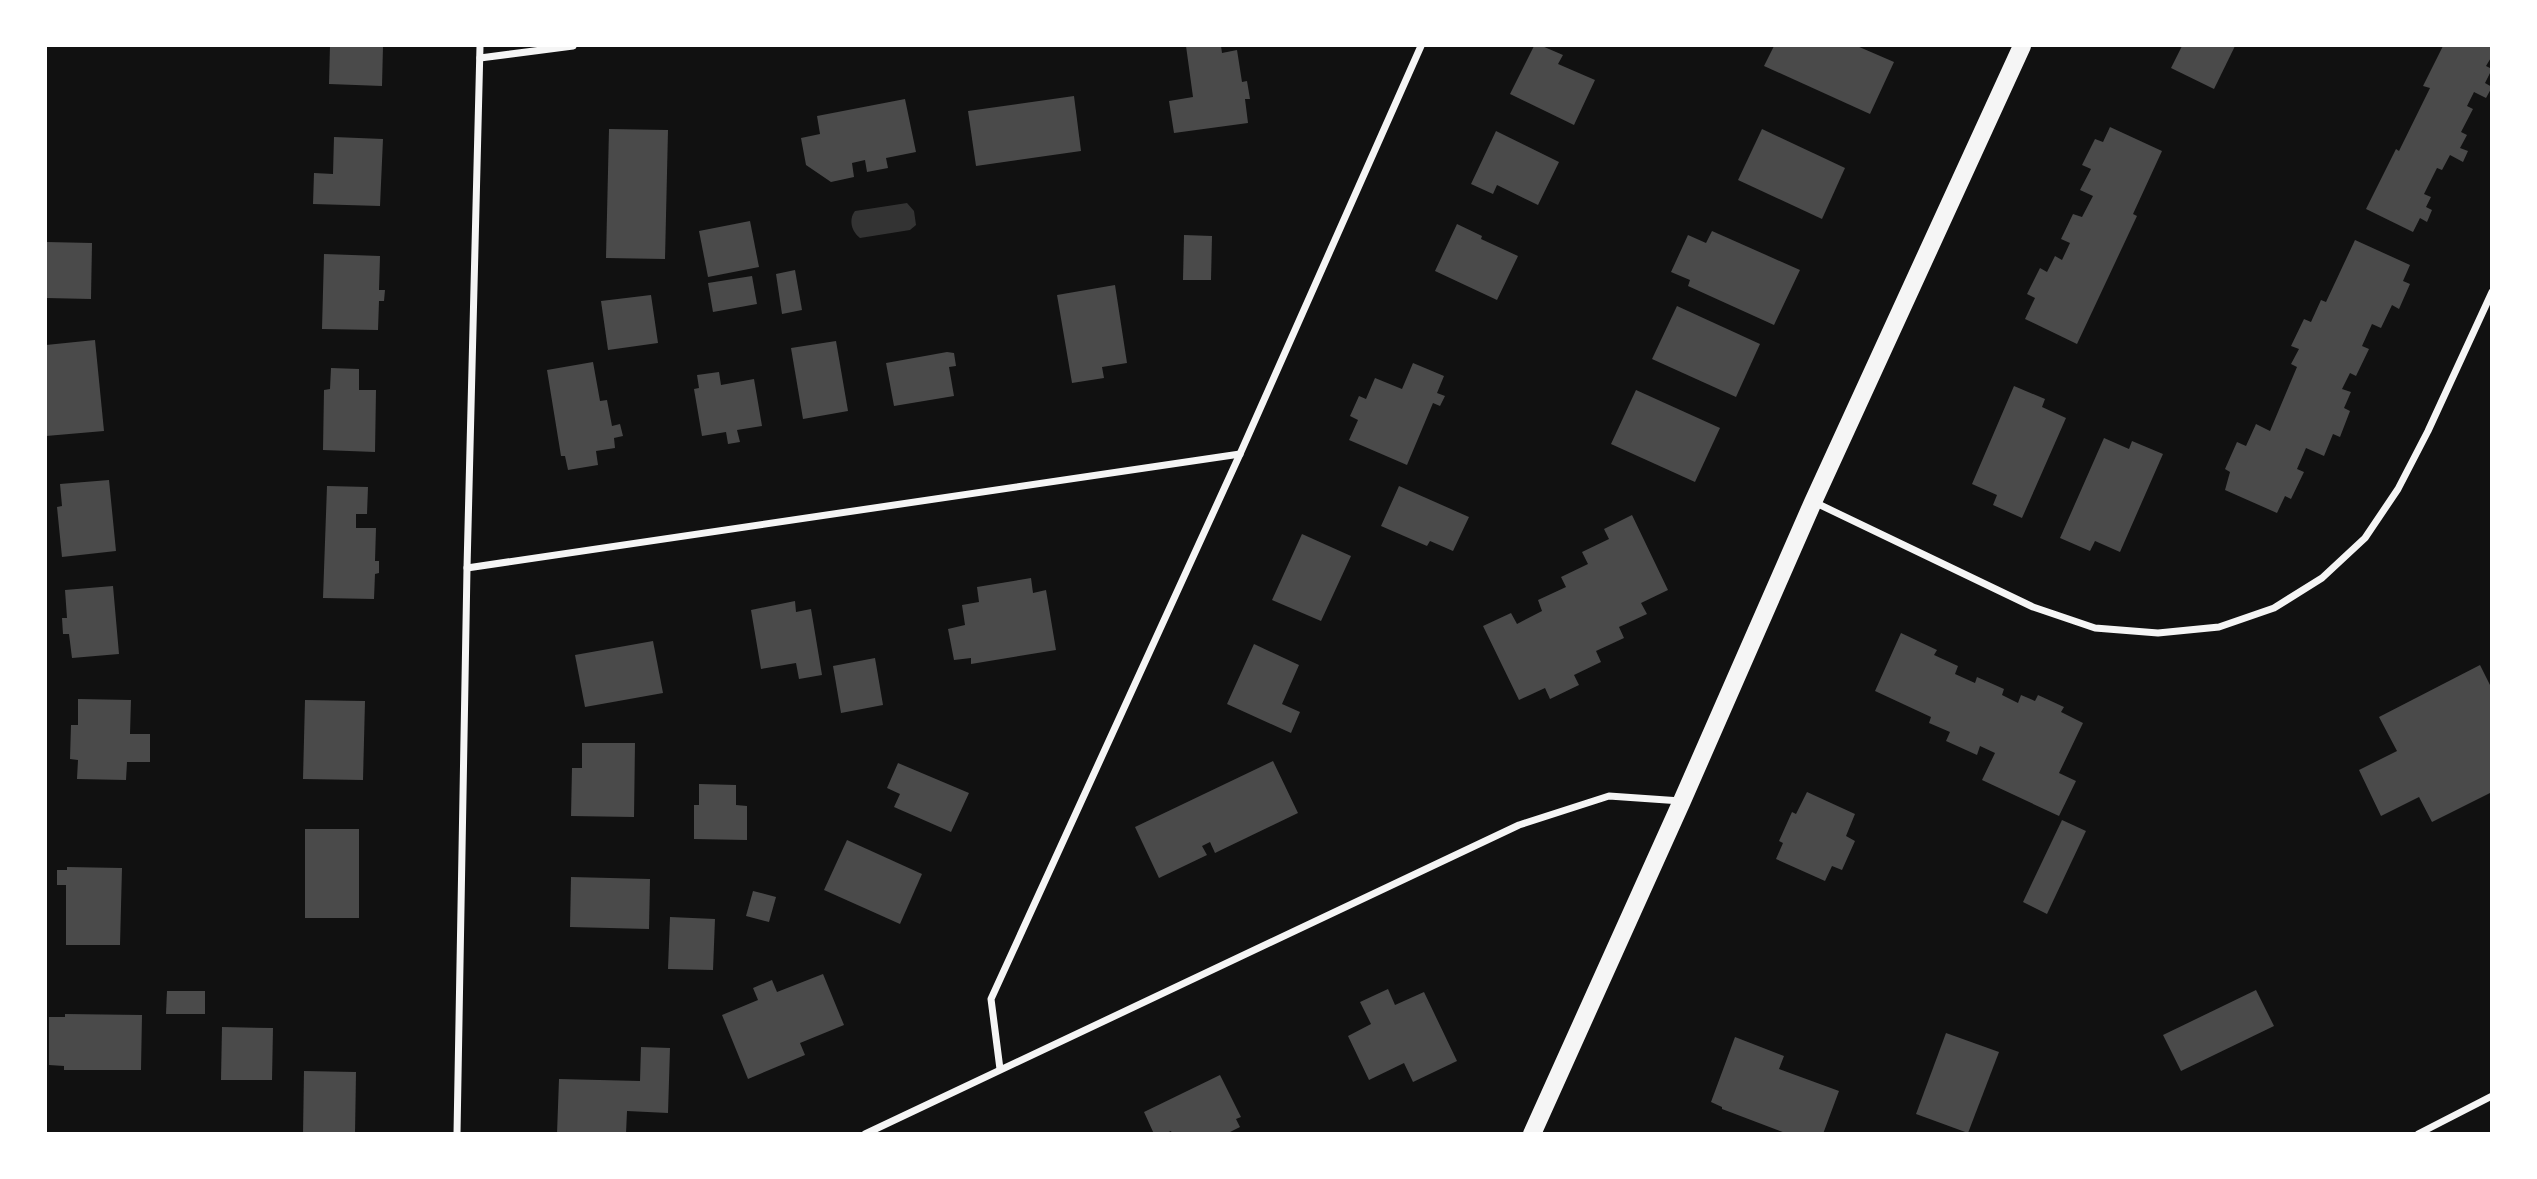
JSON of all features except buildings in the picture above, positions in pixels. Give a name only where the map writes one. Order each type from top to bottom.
[{"type":"main road","points":[[1532,1133],[1682,802],[1813,502],[2022,46]]},
{"type":"street","points":[[457,1133],[480,46]]},
{"type":"street","points":[[480,58],[573,46]]},
{"type":"street","points":[[1000,1069],[991,999],[1240,454],[1421,46]]},
{"type":"street","points":[[1813,502],[2033,607],[2095,628],[2158,633],[2219,627],[2274,608],[2322,578],[2365,538],[2398,489],[2416,454],[2491,292]]},
{"type":"street","points":[[467,568],[1240,454]]},
{"type":"street","points":[[865,1133],[1518,825],[1609,796],[1682,802]]},
{"type":"street","points":[[2417,1133],[2491,1096]]},
{"type":"shaded area","points":[[907,203],[914,211],[916,225],[910,230],[860,238],[853,229],[851,222],[855,211]]}]
